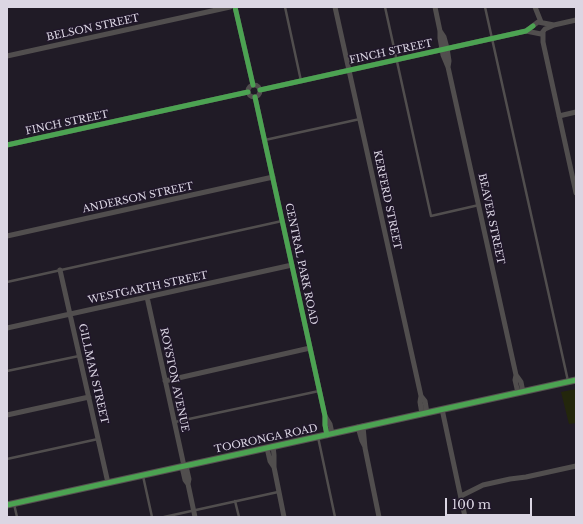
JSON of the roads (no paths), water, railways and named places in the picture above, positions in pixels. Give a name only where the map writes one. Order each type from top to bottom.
[{"type":"main road","name":"TOORONGA ROAD","points":[[10,504],[576,380]]},
{"type":"street","name":"BELSON STREET","points":[[7,56],[230,7]]},
{"type":"street","points":[[235,7],[253,85]]},
{"type":"street","name":"KERFERD STREET","points":[[335,7],[421,396],[425,401],[425,413]]},
{"type":"street","name":"BEAVER STREET","points":[[435,7],[440,38],[444,49],[445,61],[448,67],[516,375],[521,382],[520,392]]},
{"type":"street","points":[[536,10],[576,193]]},
{"type":"street","name":"FINCH STREET","points":[[260,90],[576,20]]},
{"type":"street","points":[[253,85],[257,86],[260,90],[259,95],[255,97],[250,96],[248,92],[249,88],[253,85]]},
{"type":"street","name":"FINCH STREET","points":[[7,145],[248,92]]},
{"type":"street","name":"CENTRAL PARK ROAD","points":[[255,97],[325,416],[330,424],[329,434]]},
{"type":"street","points":[[559,116],[576,112]]},
{"type":"street","name":"ANDERSON STREET","points":[[7,236],[273,177]]},
{"type":"street","name":"WESTGARTH STREET","points":[[7,328],[292,265]]},
{"type":"street","name":"GILLMAN STREET","points":[[60,270],[108,483]]},
{"type":"street","name":"ROYSTON AVENUE","points":[[147,297],[184,466],[189,479],[188,484],[195,517]]},
{"type":"street","points":[[165,381],[310,348]]},
{"type":"street","points":[[7,416],[89,397]]},
{"type":"street","points":[[442,409],[466,517]]},
{"type":"street","points":[[361,427],[365,440],[365,448],[379,517]]},
{"type":"street","points":[[270,447],[274,454],[274,467],[284,517]]},
{"type":"street","points":[[461,496],[471,489],[490,483],[576,466]]},
{"type":"street","points":[[459,488],[471,489]]},
{"type":"lane","points":[[285,7],[302,81]]},
{"type":"lane","points":[[385,7],[431,216],[479,206]]},
{"type":"lane","points":[[485,7],[568,382]]},
{"type":"lane","points":[[265,140],[360,119]]},
{"type":"lane","points":[[7,282],[282,221]]},
{"type":"lane","points":[[7,371],[79,356]]},
{"type":"lane","points":[[174,422],[320,390]]},
{"type":"lane","points":[[318,436],[334,517]]},
{"type":"lane","points":[[7,459],[98,439]]},
{"type":"lane","points":[[143,475],[152,517]]},
{"type":"lane","points":[[164,517],[279,492]]},
{"type":"lane","points":[[235,501],[238,517]]},
{"type":"lane","points":[[10,504],[17,517]]}]
